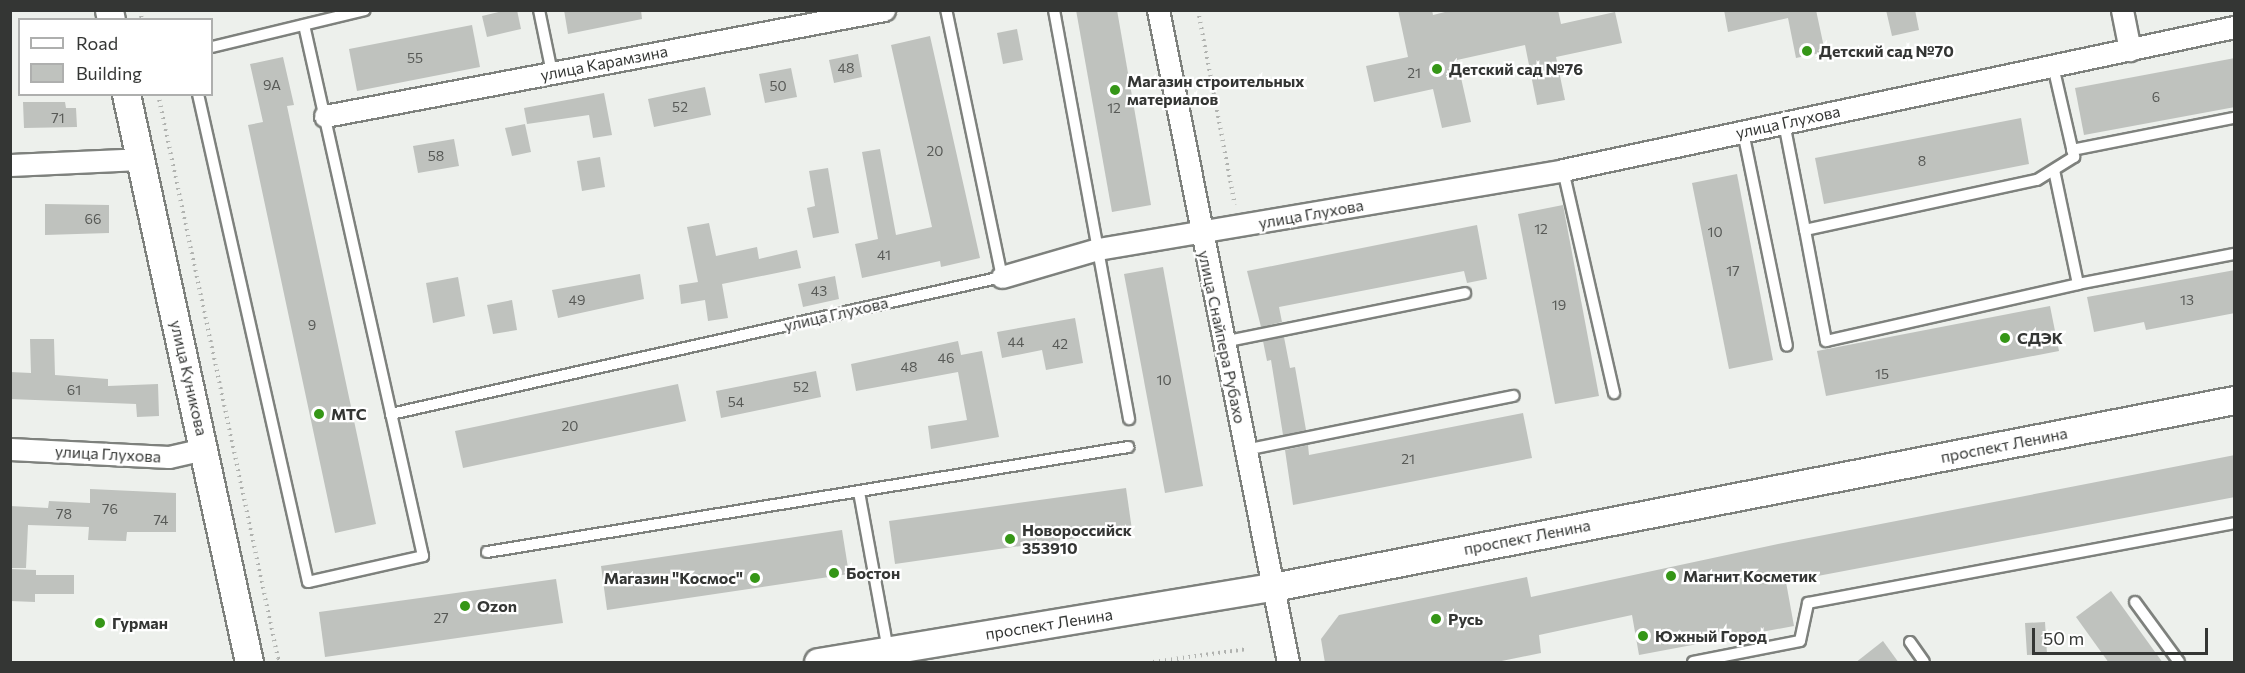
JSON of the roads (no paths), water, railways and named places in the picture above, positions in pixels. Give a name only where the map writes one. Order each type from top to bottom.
[{"type":"street","name":"улица Карамзина","points":[[325,116],[884,10]]},
{"type":"street","name":"улица Снайпера Рубахо","points":[[1158,10],[1288,663]]},
{"type":"street","points":[[2121,10],[2130,50]]},
{"type":"street","name":"улица Глухова","points":[[1002,277],[1098,249],[1200,230],[1239,227],[1563,170],[2235,27]]},
{"type":"street","name":"улица Куникова","points":[[126,96],[205,449],[249,663]]},
{"type":"street","points":[[10,165],[140,159]]},
{"type":"street","name":"проспект Ленина","points":[[818,663],[889,657],[1273,587],[2235,400]]},
{"type":"street","name":"улица Глухова","points":[[10,449],[169,457],[205,449]]},
{"type":"lane","points":[[213,48],[365,10]]},
{"type":"lane","points":[[539,10],[552,73]]},
{"type":"lane","points":[[946,10],[1002,277]]},
{"type":"lane","points":[[1054,10],[1130,419]]},
{"type":"lane","points":[[198,96],[308,582],[423,556],[304,25]]},
{"type":"lane","points":[[1805,230],[2037,180],[2074,157],[2053,66]]},
{"type":"lane","points":[[2072,150],[2235,118]]},
{"type":"lane","points":[[1784,123],[1826,341],[2078,284],[2235,254]]},
{"type":"lane","points":[[1743,132],[1787,346]]},
{"type":"lane","points":[[1563,170],[1614,393]]},
{"type":"lane","points":[[2054,170],[2078,284]]},
{"type":"lane","name":"улица Глухова","points":[[391,414],[1002,277]]},
{"type":"lane","points":[[1223,342],[1466,293]]},
{"type":"lane","points":[[1245,450],[1514,396]]},
{"type":"lane","points":[[487,552],[1128,447]]},
{"type":"lane","points":[[859,492],[889,657]]},
{"type":"lane","points":[[1693,663],[1800,641],[1808,603],[2235,523]]},
{"type":"lane","points":[[2136,602],[2179,663]]},
{"type":"lane","points":[[1910,642],[1924,663]]},
{"type":"place","name":"Детский сад №70","points":[[1807,51]]},
{"type":"place","name":"Детский сад №76","points":[[1437,69]]},
{"type":"place","name":"Магазин строительных материалов","points":[[1115,90]]},
{"type":"place","name":"СДЭК","points":[[2005,338]]},
{"type":"place","name":"МТС","points":[[319,414]]},
{"type":"place","name":"Новороссийск 353910","points":[[1010,539]]},
{"type":"place","name":"Бостон","points":[[834,573]]},
{"type":"place","name":"Магнит Косметик","points":[[1671,576]]},
{"type":"place","name":"Магазин \"Космос\"","points":[[755,578]]},
{"type":"place","name":"Ozon","points":[[465,606]]},
{"type":"place","name":"Русь","points":[[1436,619]]},
{"type":"place","name":"Гурман","points":[[100,623]]},
{"type":"place","name":"Южный Город","points":[[1643,636]]}]
